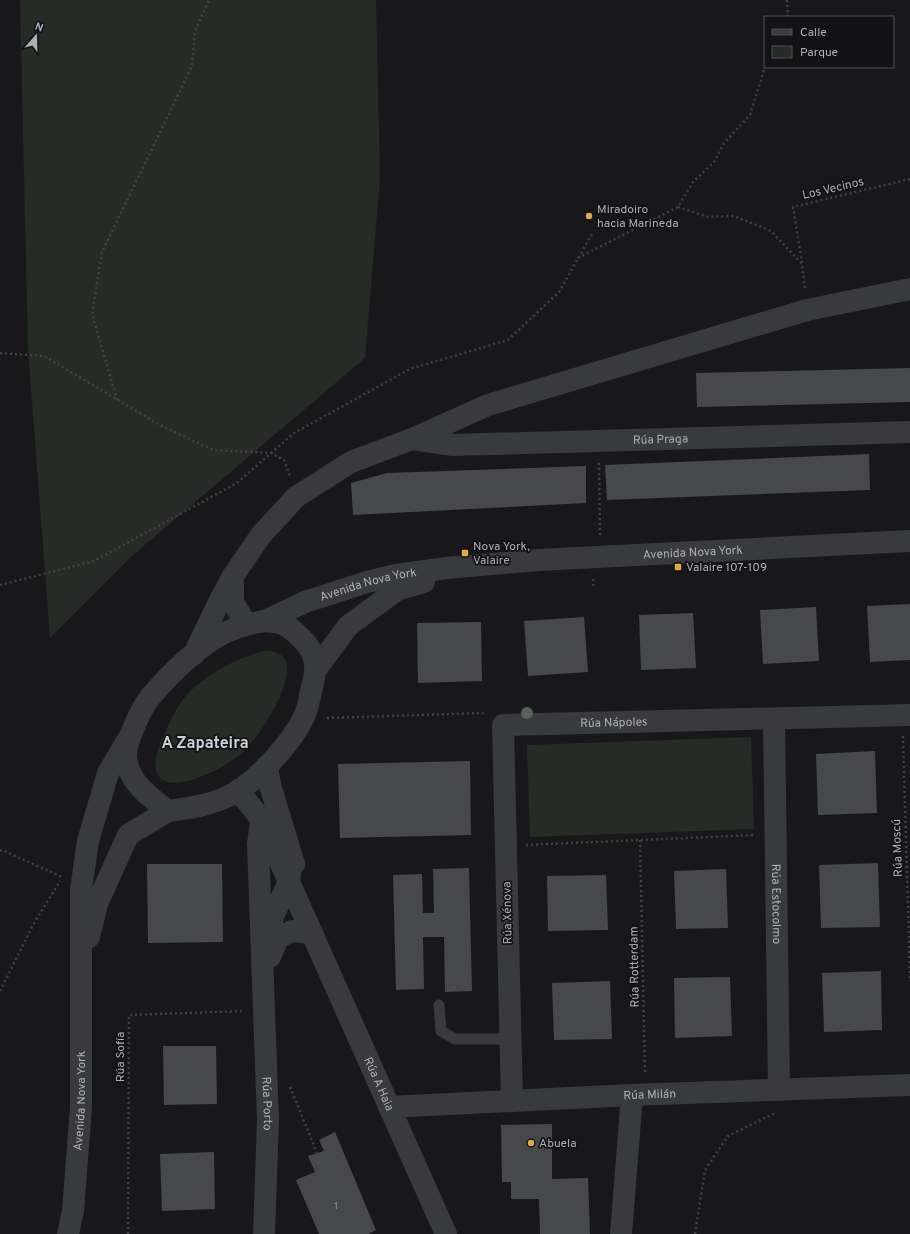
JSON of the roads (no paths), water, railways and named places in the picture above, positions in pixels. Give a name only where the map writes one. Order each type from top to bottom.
[{"type":"street","points":[[233,576],[233,602],[256,622],[280,621],[295,632],[309,646],[317,668],[305,716],[288,743],[267,766],[238,790],[192,808],[168,810],[147,795],[134,781],[126,758],[131,735],[150,698],[194,654],[233,576],[261,535],[296,497],[351,462],[412,439],[488,405],[807,310],[910,289]]},
{"type":"street","name":"Rúa Praga","points":[[412,439],[453,445],[910,432]]},
{"type":"street","name":"Avenida Nova York","points":[[194,654],[223,634],[306,602],[367,582],[403,574],[446,568],[592,557],[910,541]]},
{"type":"street","name":"Avenida Nova York","points":[[317,668],[348,626],[397,590],[476,566]]},
{"type":"street","name":"Rúa Nápoles","points":[[504,725],[906,715]]},
{"type":"street","name":"Rúa Estocolmo","points":[[774,719],[779,1090]]},
{"type":"street","name":"Rúa Xénova","points":[[504,725],[512,1101]]},
{"type":"street","name":"Avenida Nova York","points":[[68,1234],[73,1211],[81,1108],[81,890],[88,841],[108,772],[131,735]]},
{"type":"street","name":"Rúa A Haia","points":[[267,766],[270,785],[293,860],[312,933]]},
{"type":"street","name":"Rúa A Haia","points":[[238,790],[261,819],[446,1234]]},
{"type":"street","name":"Avenida Nova York","points":[[82,967],[98,904],[128,835],[168,810]]},
{"type":"street","name":"Rúa Porto","points":[[261,819],[258,844],[268,1120],[264,1234]]},
{"type":"street","name":"Rúa A Haia","points":[[289,882],[293,860]]},
{"type":"street","name":"Rúa Porto","points":[[263,973],[273,916],[289,882]]},
{"type":"street","name":"Rúa Porto","points":[[263,973],[278,938],[292,931],[312,933]]},
{"type":"street","name":"Rúa Milán","points":[[389,1107],[639,1095],[910,1085]]},
{"type":"street","points":[[621,1234],[639,1095]]},
{"type":"lane","points":[[439,1005],[441,1031],[455,1039],[510,1039]]},
{"type":"place","name":"Miradoiro hacia Marineda","points":[[589,216]]},
{"type":"place","name":"Nova York, Valaire","points":[[465,553]]},
{"type":"place","name":"Valaire 107-109","points":[[678,567]]},
{"type":"place","name":"Abuela","points":[[531,1143]]},
{"type":"district","name":"A Zapateira","points":[[205,742]]}]
